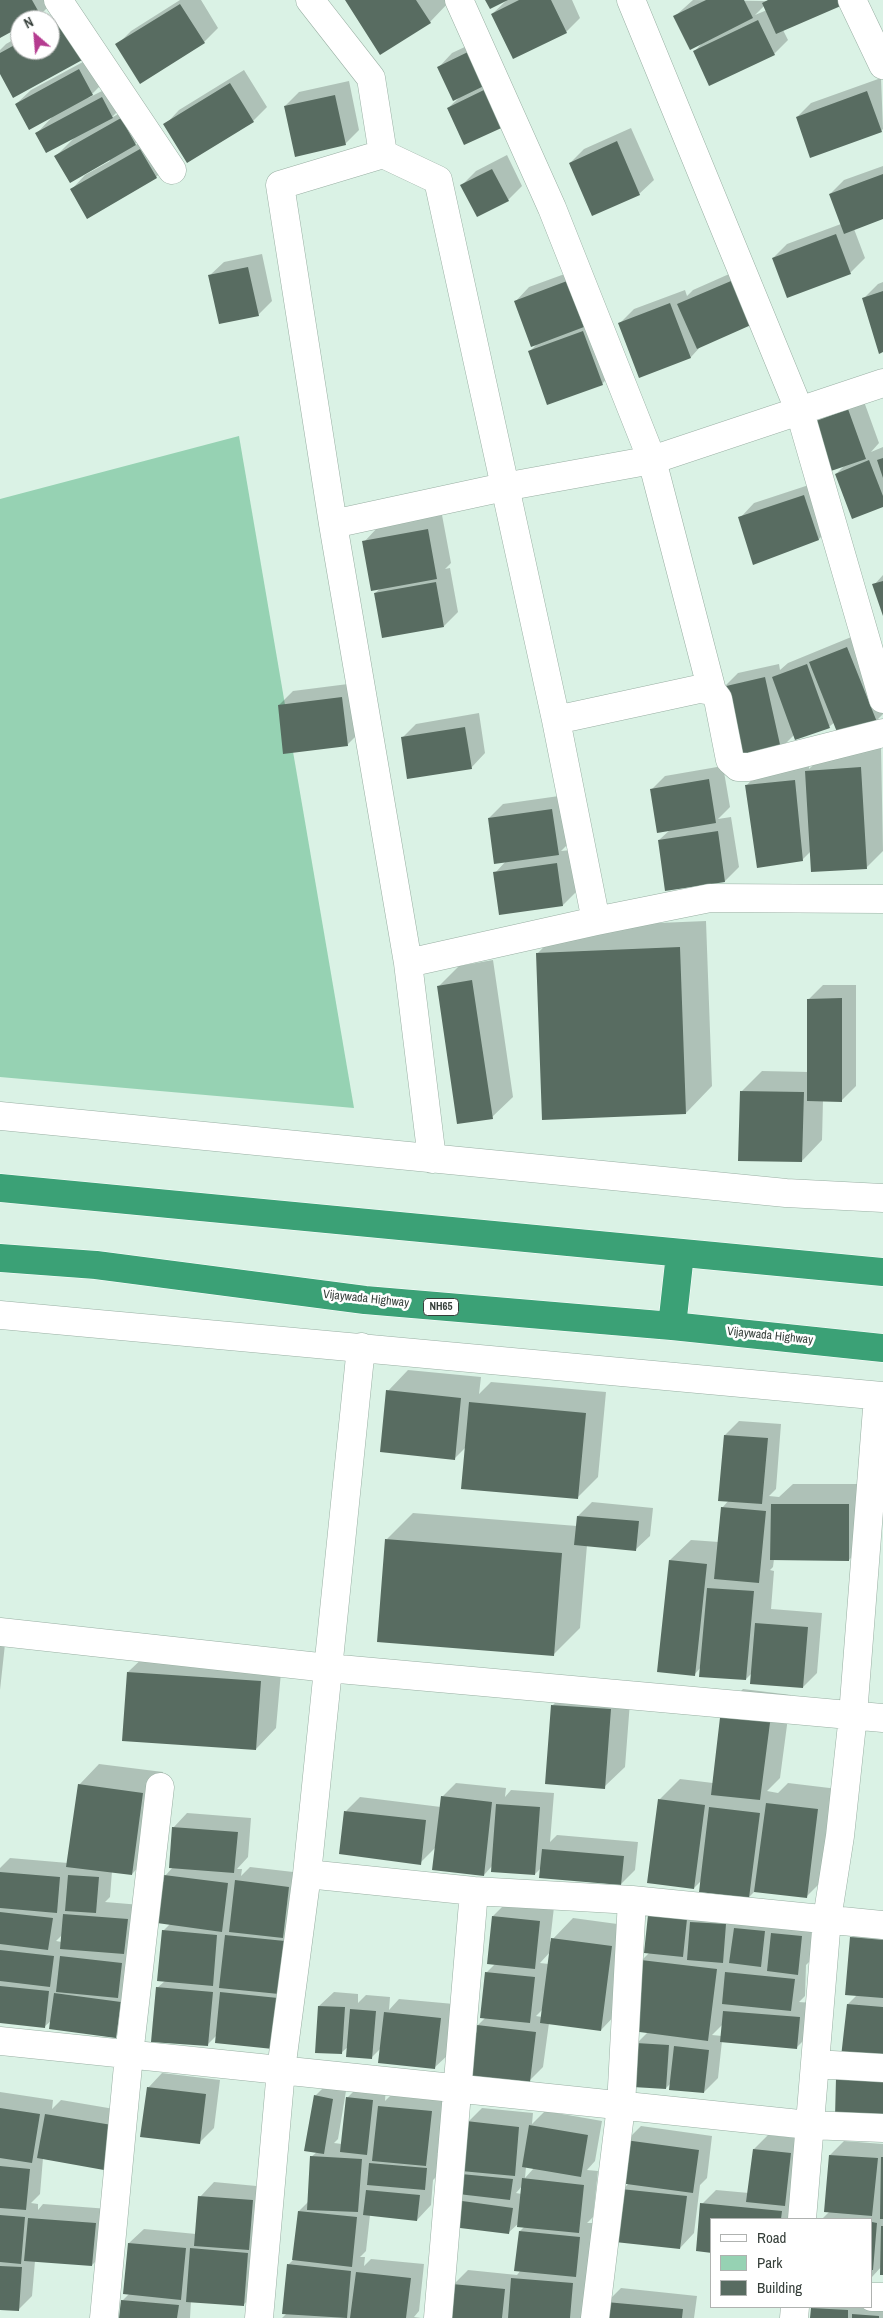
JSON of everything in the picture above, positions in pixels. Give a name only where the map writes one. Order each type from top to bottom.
[{"type":"highway","points":[[0,1188],[883,1272]]},
{"type":"highway","points":[[672,1326],[680,1254]]},
{"type":"highway","name":"Vijaywada Highway","points":[[0,1258],[96,1265],[365,1300],[672,1326],[883,1348]]},
{"type":"street","points":[[58,0],[172,170]]},
{"type":"street","points":[[310,0],[371,78],[383,154]]},
{"type":"street","points":[[459,0],[552,208],[652,460],[712,691],[718,699],[730,760],[738,767],[749,768],[883,734]]},
{"type":"street","points":[[631,0],[800,412],[883,699]]},
{"type":"street","points":[[852,0],[883,65]]},
{"type":"street","points":[[432,1158],[408,963],[333,524],[280,185],[383,154],[438,180],[556,720],[596,920]]},
{"type":"street","points":[[333,524],[504,487],[652,460],[883,383]]},
{"type":"street","points":[[556,720],[699,689],[712,691]]},
{"type":"street","points":[[408,963],[596,920],[710,898],[883,899]]},
{"type":"street","points":[[0,1116],[786,1192],[883,1198]]},
{"type":"street","points":[[0,1315],[881,1396],[853,1715],[840,1836],[827,1919],[802,2218]]},
{"type":"street","points":[[259,2318],[281,2070],[307,1874],[360,1347]]},
{"type":"street","points":[[0,1632],[328,1668],[652,1695],[883,1718]]},
{"type":"street","points":[[104,2318],[129,2055],[160,1787]]},
{"type":"street","points":[[307,1874],[474,1891],[632,1900],[883,1925]]},
{"type":"street","points":[[438,2318],[474,1891]]},
{"type":"street","points":[[596,2318],[622,2106],[632,1900]]},
{"type":"street","points":[[0,2041],[809,2125],[883,2128]]},
{"type":"street","points":[[815,2064],[883,2068]]},
{"type":"green space","points":[[239,436],[354,1108],[0,1077],[0,499]]},
{"type":"building","points":[[0,0],[32,0],[38,10],[10,10],[10,32],[0,38]]},
{"type":"building","points":[[345,0],[416,0],[431,23],[380,55]]},
{"type":"building","points":[[485,0],[508,0],[490,9]]},
{"type":"building","points":[[519,0],[551,0],[567,33],[513,59],[491,14]]},
{"type":"building","points":[[706,0],[744,0],[753,18],[690,50],[673,16]]},
{"type":"building","points":[[768,0],[841,0],[843,5],[776,34],[762,3]]},
{"type":"building","points":[[180,4],[205,43],[140,84],[115,44]]},
{"type":"building","points":[[62,19],[84,59],[13,98],[0,74],[0,53],[10,48],[10,60],[60,60],[60,20]]},
{"type":"building","points":[[758,20],[775,55],[709,86],[693,51]]},
{"type":"building","points":[[472,50],[488,84],[453,101],[437,67]]},
{"type":"building","points":[[79,69],[93,95],[29,130],[15,104]]},
{"type":"building","points":[[230,83],[254,122],[187,163],[163,124]]},
{"type":"building","points":[[490,87],[508,125],[464,145],[447,108]]},
{"type":"building","points":[[867,91],[882,132],[810,158],[796,117]]},
{"type":"building","points":[[335,95],[346,145],[295,157],[284,106]]},
{"type":"building","points":[[102,97],[113,118],[46,153],[35,133]]},
{"type":"building","points":[[121,118],[136,145],[70,183],[54,156]]},
{"type":"building","points":[[617,141],[640,195],[592,216],[569,163]]},
{"type":"building","points":[[140,149],[157,178],[87,219],[70,189]]},
{"type":"building","points":[[492,169],[509,201],[477,217],[460,185]]},
{"type":"building","points":[[883,174],[883,219],[844,234],[829,194]]},
{"type":"building","points":[[836,234],[851,274],[787,298],[772,258]]},
{"type":"building","points":[[248,267],[259,316],[219,324],[208,275]]},
{"type":"building","points":[[567,281],[584,327],[531,347],[514,301]]},
{"type":"building","points":[[731,281],[751,325],[697,349],[677,304]]},
{"type":"building","points":[[883,291],[883,352],[879,354],[862,298]]},
{"type":"building","points":[[670,303],[691,358],[639,378],[618,323]]},
{"type":"building","points":[[583,331],[603,385],[547,405],[528,351]]},
{"type":"building","points":[[848,409],[866,459],[828,472],[811,423]]},
{"type":"building","points":[[883,458],[883,478],[877,460]]},
{"type":"building","points":[[869,460],[883,496],[883,507],[852,519],[835,474]]},
{"type":"building","points":[[804,495],[819,540],[753,565],[738,517]]},
{"type":"building","points":[[428,529],[437,579],[371,591],[362,541]]},
{"type":"building","points":[[883,581],[883,616],[872,584]]},
{"type":"building","points":[[436,582],[444,627],[382,638],[374,593]]},
{"type":"building","points":[[847,647],[877,722],[839,737],[809,662]]},
{"type":"building","points":[[807,664],[830,728],[795,740],[772,677]]},
{"type":"building","points":[[765,677],[781,749],[739,759],[722,687]]},
{"type":"building","points":[[342,697],[348,746],[283,754],[278,705]]},
{"type":"building","points":[[465,727],[472,769],[407,779],[401,737]]},
{"type":"building","points":[[861,767],[867,869],[811,872],[805,771]]},
{"type":"building","points":[[709,779],[716,823],[657,833],[650,789]]},
{"type":"building","points":[[795,780],[803,861],[757,868],[745,785]]},
{"type":"building","points":[[552,809],[559,855],[494,864],[488,818]]},
{"type":"building","points":[[718,831],[725,882],[665,891],[658,840]]},
{"type":"building","points":[[557,863],[563,906],[499,915],[493,872]]},
{"type":"building","points":[[680,947],[686,1114],[542,1120],[536,953]]},
{"type":"building","points":[[472,980],[493,1119],[457,1124],[437,986]]},
{"type":"building","points":[[842,998],[842,1102],[807,1101],[807,999]]},
{"type":"building","points":[[740,1091],[804,1092],[802,1162],[738,1161]]},
{"type":"building","points":[[386,1390],[461,1398],[455,1460],[380,1452]]},
{"type":"building","points":[[469,1402],[586,1413],[578,1499],[461,1489]]},
{"type":"building","points":[[724,1435],[768,1438],[762,1504],[718,1501]]},
{"type":"building","points":[[771,1504],[849,1504],[849,1561],[770,1560]]},
{"type":"building","points":[[721,1507],[766,1511],[759,1583],[714,1579]]},
{"type":"building","points":[[577,1516],[639,1521],[636,1551],[574,1545]]},
{"type":"building","points":[[385,1539],[562,1553],[554,1656],[377,1642]]},
{"type":"building","points":[[669,1560],[707,1564],[695,1676],[657,1672]]},
{"type":"building","points":[[707,1588],[754,1591],[746,1680],[699,1677]]},
{"type":"building","points":[[755,1623],[808,1627],[803,1688],[750,1684]]},
{"type":"building","points":[[127,1672],[261,1681],[256,1750],[122,1741]]},
{"type":"building","points":[[551,1705],[611,1709],[605,1789],[545,1784]]},
{"type":"building","points":[[721,1709],[771,1715],[760,1800],[711,1795]]},
{"type":"building","points":[[78,1784],[143,1793],[132,1875],[66,1867]]},
{"type":"building","points":[[441,1796],[492,1802],[484,1876],[432,1870]]},
{"type":"building","points":[[658,1799],[705,1805],[694,1889],[647,1883]]},
{"type":"building","points":[[766,1803],[818,1809],[807,1898],[754,1892]]},
{"type":"building","points":[[496,1804],[540,1807],[535,1875],[491,1872]]},
{"type":"building","points":[[709,1807],[760,1813],[749,1898],[699,1892]]},
{"type":"building","points":[[344,1811],[426,1820],[421,1865],[339,1854]]},
{"type":"building","points":[[172,1827],[238,1832],[234,1873],[169,1868]]},
{"type":"building","points":[[542,1849],[624,1856],[621,1885],[539,1878]]},
{"type":"building","points":[[0,1872],[60,1877],[57,1913],[0,1908]]},
{"type":"building","points":[[68,1875],[99,1877],[96,1913],[65,1911]]},
{"type":"building","points":[[164,1875],[228,1883],[222,1932],[157,1923]]},
{"type":"building","points":[[235,1880],[289,1887],[283,1938],[229,1932]]},
{"type":"building","points":[[0,1912],[53,1918],[48,1950],[0,1944]]},
{"type":"building","points":[[63,1914],[128,1919],[124,1954],[60,1949]]},
{"type":"building","points":[[648,1915],[687,1919],[683,1957],[644,1953]]},
{"type":"building","points":[[492,1916],[540,1921],[535,1969],[487,1964]]},
{"type":"building","points":[[690,1922],[726,1924],[723,1963],[687,1960]]},
{"type":"building","points":[[734,1928],[765,1931],[761,1967],[729,1963]]},
{"type":"building","points":[[162,1930],[217,1935],[213,1986],[157,1981]]},
{"type":"building","points":[[771,1933],[802,1936],[798,1975],[767,1971]]},
{"type":"building","points":[[225,1935],[285,1941],[279,1994],[219,1988]]},
{"type":"building","points":[[850,1937],[883,1940],[883,1998],[845,1995]]},
{"type":"building","points":[[551,1938],[612,1946],[601,2031],[540,2023]]},
{"type":"building","points":[[0,1950],[54,1956],[50,1987],[0,1981]]},
{"type":"building","points":[[60,1956],[122,1963],[118,1998],[56,1992]]},
{"type":"building","points":[[641,1960],[717,1969],[708,2041],[632,2031]]},
{"type":"building","points":[[485,1972],[535,1977],[530,2023],[480,2018]]},
{"type":"building","points":[[725,1972],[795,1979],[791,2011],[722,2004]]},
{"type":"building","points":[[0,1986],[49,1991],[45,2028],[0,2023]]},
{"type":"building","points":[[156,1987],[213,1992],[208,2046],[151,2042]]},
{"type":"building","points":[[220,1992],[278,1998],[273,2049],[215,2043]]},
{"type":"building","points":[[54,1993],[121,2002],[116,2038],[49,2029]]},
{"type":"building","points":[[847,2004],[883,2007],[883,2061],[841,2057]]},
{"type":"building","points":[[318,2006],[345,2007],[342,2054],[315,2053]]},
{"type":"building","points":[[350,2009],[376,2011],[372,2059],[346,2057]]},
{"type":"building","points":[[723,2011],[800,2017],[797,2049],[720,2042]]},
{"type":"building","points":[[384,2012],[441,2018],[435,2069],[378,2063]]},
{"type":"building","points":[[477,2025],[536,2032],[530,2082],[471,2076]]},
{"type":"building","points":[[636,2043],[669,2045],[666,2089],[633,2087]]},
{"type":"building","points":[[674,2046],[709,2050],[704,2093],[669,2090]]},
{"type":"building","points":[[836,2078],[883,2079],[883,2118],[835,2117]]},
{"type":"building","points":[[147,2087],[206,2094],[200,2144],[140,2137]]},
{"type":"building","points":[[314,2095],[333,2099],[324,2154],[304,2151]]},
{"type":"building","points":[[346,2097],[373,2100],[367,2155],[340,2152]]},
{"type":"building","points":[[378,2106],[432,2111],[426,2166],[372,2161]]},
{"type":"building","points":[[0,2108],[40,2114],[32,2163],[0,2158]]},
{"type":"building","points":[[45,2114],[112,2125],[104,2170],[37,2158]]},
{"type":"building","points":[[466,2121],[519,2127],[515,2176],[461,2171]]},
{"type":"building","points":[[529,2125],[588,2135],[581,2177],[522,2167]]},
{"type":"building","points":[[625,2140],[699,2150],[693,2193],[619,2183]]},
{"type":"building","points":[[753,2149],[791,2153],[785,2206],[746,2202]]},
{"type":"building","points":[[829,2155],[878,2158],[872,2216],[824,2212]]},
{"type":"building","points":[[310,2156],[362,2159],[358,2212],[307,2210]]},
{"type":"building","points":[[881,2157],[883,2157],[883,2219],[880,2219]]},
{"type":"building","points":[[369,2163],[427,2168],[425,2190],[367,2185]]},
{"type":"building","points":[[0,2166],[30,2169],[26,2210],[0,2208]]},
{"type":"building","points":[[461,2174],[513,2179],[510,2200],[458,2194]]},
{"type":"building","points":[[522,2178],[584,2185],[579,2233],[517,2227]]},
{"type":"building","points":[[621,2189],[687,2196],[680,2249],[615,2242]]},
{"type":"building","points":[[366,2190],[420,2195],[417,2221],[363,2215]]},
{"type":"building","points":[[198,2196],[253,2200],[249,2250],[194,2246]]},
{"type":"building","points":[[455,2200],[513,2208],[509,2234],[452,2227]]},
{"type":"building","points":[[700,2203],[782,2211],[781,2218],[710,2218],[710,2253],[696,2251]]},
{"type":"building","points":[[298,2211],[357,2217],[352,2267],[292,2260]]},
{"type":"building","points":[[0,2215],[25,2217],[21,2264],[0,2262]]},
{"type":"building","points":[[28,2218],[96,2223],[92,2266],[24,2261]]},
{"type":"building","points":[[873,2222],[877,2223],[873,2270]]},
{"type":"building","points":[[881,2226],[883,2226],[883,2275],[880,2275]]},
{"type":"building","points":[[519,2231],[580,2237],[576,2277],[514,2271]]},
{"type":"building","points":[[128,2243],[186,2248],[181,2300],[123,2294]]},
{"type":"building","points":[[190,2248],[248,2253],[244,2306],[186,2302]]},
{"type":"building","points":[[287,2264],[351,2271],[347,2318],[282,2314]]},
{"type":"building","points":[[0,2266],[22,2267],[19,2311],[0,2310]]},
{"type":"building","points":[[356,2272],[411,2278],[406,2318],[350,2318]]},
{"type":"building","points":[[511,2278],[573,2283],[570,2318],[508,2318]]},
{"type":"building","points":[[452,2284],[505,2289],[502,2318],[450,2318]]},
{"type":"building","points":[[121,2300],[179,2305],[177,2318],[119,2318]]},
{"type":"building","points":[[606,2302],[683,2309],[682,2318],[604,2318]]},
{"type":"building","points":[[811,2308],[848,2310],[848,2318],[810,2318]]},
{"type":"building","points":[[852,2314],[879,2316],[879,2318],[852,2318]]}]
